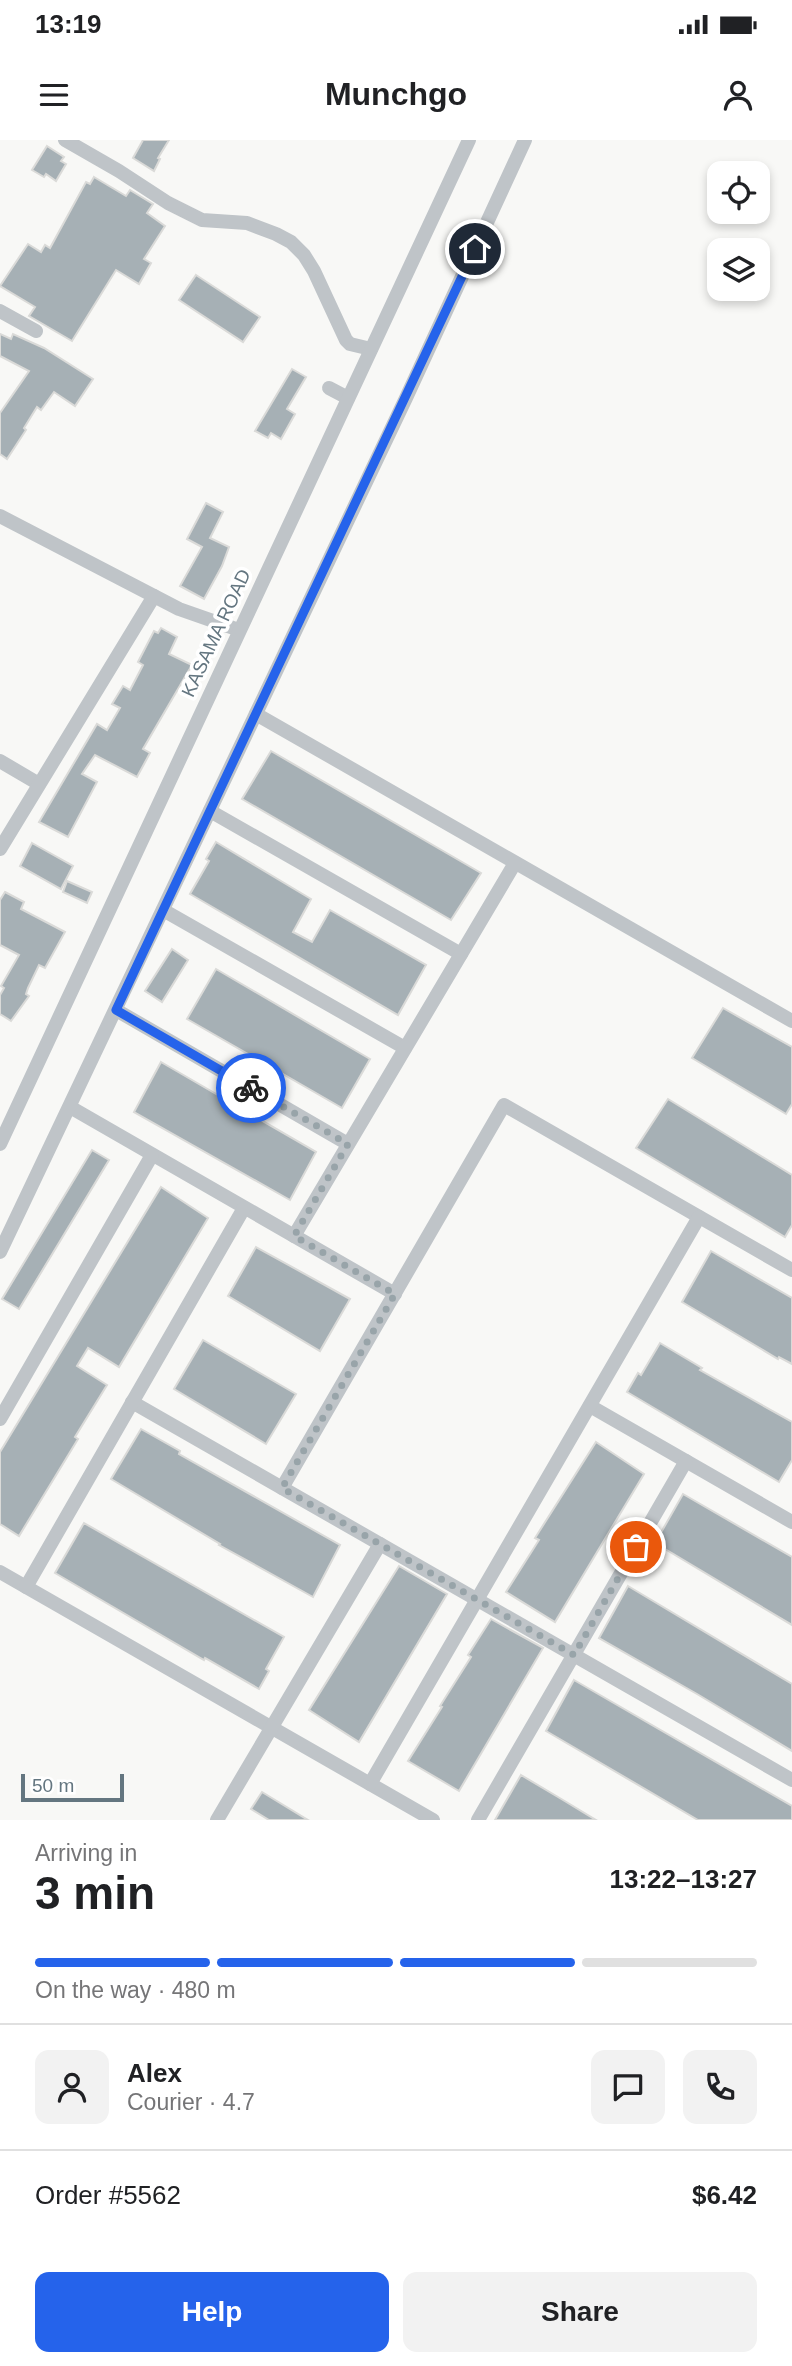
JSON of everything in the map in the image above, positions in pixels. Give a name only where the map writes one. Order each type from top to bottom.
[{"type":"street","points":[[65,140],[202,220],[247,223],[291,243],[304,255],[314,271],[346,340],[371,349]]},
{"type":"street","name":"KASAMA ROAD","points":[[0,1144],[468,140]]},
{"type":"street","points":[[0,1252],[406,398],[525,140]]},
{"type":"street","points":[[0,312],[36,331]]},
{"type":"street","points":[[329,388],[348,398]]},
{"type":"street","points":[[0,516],[179,609],[239,630]]},
{"type":"street","points":[[0,849],[154,596]]},
{"type":"street","points":[[256,713],[515,863],[790,1016]]},
{"type":"street","points":[[0,761],[39,784]]},
{"type":"street","points":[[210,811],[461,954]]},
{"type":"street","points":[[294,1236],[515,863]]},
{"type":"street","points":[[163,910],[405,1048]]},
{"type":"street","points":[[116,1010],[348,1144]]},
{"type":"street","points":[[282,1488],[504,1105],[792,1270]]},
{"type":"street","points":[[70,1107],[395,1294]]},
{"type":"street","points":[[0,1419],[152,1155]]},
{"type":"street","points":[[26,1587],[244,1208]]},
{"type":"street","points":[[370,1784],[699,1217]]},
{"type":"street","points":[[132,1402],[792,1780]]},
{"type":"street","points":[[590,1406],[792,1522]]},
{"type":"street","points":[[478,1820],[686,1461]]},
{"type":"street","points":[[217,1820],[380,1544]]},
{"type":"street","points":[[0,1572],[433,1820]]},
{"type":"building","points":[[143,140],[169,140],[154,171],[133,158]]},
{"type":"building","points":[[47,146],[64,157],[61,161],[66,164],[56,181],[46,174],[44,177],[32,170]]},
{"type":"building","points":[[94,177],[126,196],[130,190],[153,204],[147,213],[165,226],[144,259],[151,263],[139,284],[116,270],[72,341],[29,316],[35,307],[0,286],[28,244],[41,252],[45,245],[50,248],[86,182],[90,184]]},
{"type":"building","points":[[196,275],[260,317],[243,342],[179,300]]},
{"type":"building","points":[[0,334],[11,339],[13,334],[44,348],[93,379],[75,406],[54,392],[41,410],[37,407],[7,459],[0,454],[0,413],[29,371],[0,356]]},
{"type":"building","points":[[292,369],[306,377],[287,409],[295,414],[281,439],[271,433],[268,438],[255,431]]},
{"type":"building","points":[[206,503],[223,512],[210,538],[229,547],[204,599],[180,586],[202,547],[187,539]]},
{"type":"building","points":[[161,628],[177,637],[169,654],[192,665],[143,749],[150,753],[137,777],[95,755],[82,774],[97,782],[68,837],[39,822],[97,724],[107,730],[120,708],[112,704],[123,686],[130,690],[143,665],[138,662],[154,631],[158,633]]},
{"type":"building","points":[[271,751],[481,873],[451,920],[242,799]]},
{"type":"building","points":[[216,842],[311,899],[293,932],[312,942],[330,910],[426,965],[398,1015],[190,894],[209,861],[206,859]]},
{"type":"building","points":[[32,843],[73,866],[61,889],[20,866]]},
{"type":"building","points":[[67,881],[92,892],[87,903],[63,892]]},
{"type":"building","points":[[5,892],[24,902],[21,909],[65,932],[45,968],[39,965],[26,994],[29,996],[11,1021],[0,1014],[0,995],[4,988],[1,986],[19,955],[0,945],[0,900]]},
{"type":"building","points":[[172,949],[188,960],[162,1002],[145,991]]},
{"type":"building","points":[[216,969],[370,1059],[342,1108],[187,1019]]},
{"type":"building","points":[[723,1008],[792,1047],[792,1104],[786,1114],[692,1058]]},
{"type":"building","points":[[161,1062],[316,1152],[290,1200],[134,1112]]},
{"type":"building","points":[[668,1099],[792,1175],[792,1225],[785,1237],[636,1148]]},
{"type":"building","points":[[92,1150],[109,1160],[19,1309],[2,1299]]},
{"type":"building","points":[[161,1187],[208,1218],[119,1367],[88,1348],[77,1366],[107,1385],[75,1437],[78,1439],[19,1536],[0,1524],[0,1452]]},
{"type":"building","points":[[256,1247],[350,1299],[320,1351],[228,1296]]},
{"type":"building","points":[[711,1251],[792,1298],[792,1364],[779,1357],[778,1359],[682,1302]]},
{"type":"building","points":[[203,1340],[296,1394],[266,1444],[174,1389]]},
{"type":"building","points":[[660,1343],[702,1368],[700,1370],[792,1422],[792,1460],[779,1482],[627,1392],[638,1373],[641,1375]]},
{"type":"building","points":[[141,1429],[180,1451],[179,1454],[340,1545],[313,1597],[219,1545],[111,1479]]},
{"type":"building","points":[[596,1442],[644,1474],[555,1622],[506,1592],[539,1540],[535,1538]]},
{"type":"building","points":[[683,1494],[792,1557],[792,1625],[655,1543]]},
{"type":"building","points":[[84,1523],[284,1637],[266,1669],[269,1671],[259,1689],[55,1573]]},
{"type":"building","points":[[399,1566],[447,1594],[359,1742],[309,1710]]},
{"type":"building","points":[[628,1586],[792,1684],[792,1751],[599,1638]]},
{"type":"building","points":[[491,1619],[543,1648],[459,1791],[408,1761],[442,1707],[440,1706],[471,1657],[468,1655]]},
{"type":"building","points":[[574,1680],[792,1806],[792,1820],[698,1820],[546,1731]]},
{"type":"building","points":[[521,1775],[563,1800],[596,1820],[495,1820]]},
{"type":"building","points":[[262,1792],[308,1820],[269,1820],[251,1809]]},
{"type":"way so far","points":[[251,1088],[348,1144],[294,1236],[395,1294],[282,1488],[574,1655],[636,1547]]},
{"type":"route","points":[[251,1088],[116,1010],[475,249]]}]
